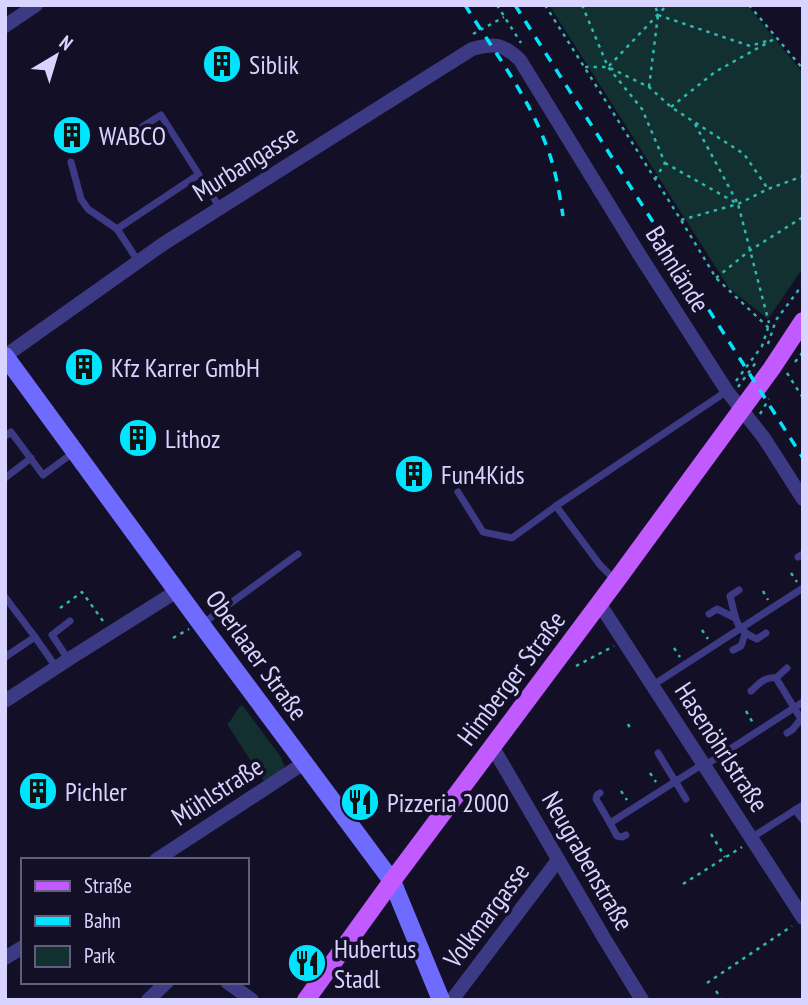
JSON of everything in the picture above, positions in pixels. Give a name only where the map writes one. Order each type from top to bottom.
[{"type":"main road","name":"Himberger Straße","points":[[306,1000],[616,581],[734,399],[765,391],[803,321]]},
{"type":"main road","name":"Oberlaaer Straße","points":[[5,356],[177,591],[195,626],[304,763],[392,881],[441,1000]]},
{"type":"street","points":[[5,26],[36,5]]},
{"type":"street","name":"Bahnlände","points":[[472,49],[498,45],[520,60],[639,254],[803,499]]},
{"type":"street","name":"Murbangasse","points":[[5,356],[220,208],[472,49]]},
{"type":"street","points":[[5,701],[177,591]]},
{"type":"street","name":"Hasenöhrlstraße","points":[[599,603],[704,765],[799,921]]},
{"type":"street","name":"Neugrabenstraße","points":[[492,746],[642,1000]]},
{"type":"street","name":"Mühlstraße","points":[[159,858],[304,763]]},
{"type":"street","name":"Volkmargasse","points":[[452,1000],[558,860]]},
{"type":"street","points":[[5,958],[21,948]]},
{"type":"street","points":[[148,1000],[165,984]]},
{"type":"street","points":[[231,984],[252,1000]]},
{"type":"lane","points":[[138,130],[161,115],[220,208]]},
{"type":"lane","points":[[71,162],[81,199],[88,209],[117,229],[138,262]]},
{"type":"lane","points":[[117,229],[198,175]]},
{"type":"lane","points":[[458,492],[483,532],[512,538],[556,506],[734,399]]},
{"type":"lane","points":[[5,436],[11,432],[43,475],[75,451]]},
{"type":"lane","points":[[5,478],[31,458]]},
{"type":"lane","points":[[556,506],[600,565],[616,581]]},
{"type":"lane","points":[[195,626],[298,554]]},
{"type":"lane","points":[[653,685],[743,631],[803,588]]},
{"type":"lane","points":[[739,590],[730,596],[735,618],[743,631],[757,639],[766,633]]},
{"type":"lane","points":[[5,597],[35,637],[62,663]]},
{"type":"lane","points":[[709,614],[717,609],[735,618]]},
{"type":"lane","points":[[62,663],[52,635],[70,621]]},
{"type":"lane","points":[[733,650],[741,646],[743,631]]},
{"type":"lane","points":[[5,657],[35,637]]},
{"type":"lane","points":[[751,691],[764,679],[776,678],[788,668]]},
{"type":"lane","points":[[776,678],[802,719],[787,733]]},
{"type":"lane","points":[[610,823],[803,702]]},
{"type":"lane","points":[[658,754],[687,799]]},
{"type":"lane","points":[[600,793],[596,799],[617,836],[626,835]]},
{"type":"lane","points":[[748,841],[803,805]]},
{"type":"lane","points":[[795,810],[803,820]]},
{"type":"path","points":[[545,5],[716,278],[772,331]]},
{"type":"path","points":[[582,5],[608,66],[642,109],[665,163],[738,204]]},
{"type":"path","points":[[649,87],[657,15],[655,5]]},
{"type":"path","points":[[608,66],[667,5]]},
{"type":"path","points":[[749,5],[803,69]]},
{"type":"path","points":[[657,15],[750,46],[776,38]]},
{"type":"path","points":[[472,49],[470,35],[504,17]]},
{"type":"path","points":[[671,107],[715,72],[776,38]]},
{"type":"path","points":[[584,67],[608,66],[649,87],[671,107],[744,154],[768,189]]},
{"type":"path","points":[[694,122],[738,204],[768,326],[762,346],[746,369],[734,399]]},
{"type":"path","points":[[655,179],[665,163]]},
{"type":"path","points":[[681,220],[738,204],[803,176]]},
{"type":"path","points":[[716,278],[749,251],[803,217]]},
{"type":"path","points":[[734,399],[743,378],[768,346],[776,320],[803,284]]},
{"type":"path","points":[[795,363],[803,352]]},
{"type":"path","points":[[787,373],[803,398]]},
{"type":"path","points":[[764,438],[760,415],[765,391]]},
{"type":"path","points":[[60,608],[82,592],[104,622]]},
{"type":"path","points":[[173,638],[195,626]]},
{"type":"path","points":[[576,666],[616,645]]},
{"type":"path","points":[[746,711],[758,731]]},
{"type":"path","points":[[720,727],[733,747]]},
{"type":"path","points":[[710,834],[726,858]]},
{"type":"path","points":[[683,884],[748,841]]},
{"type":"path","points":[[709,859],[713,866]]},
{"type":"path","points":[[705,862],[709,868]]},
{"type":"path","points":[[707,983],[799,921]]},
{"type":"path","points":[[716,991],[722,1000]]},
{"type":"green space","points":[[549,5],[747,5],[803,73],[803,268],[768,319],[729,288]]},
{"type":"green space","points":[[242,705],[285,764],[284,768],[265,783],[227,724]]},
{"type":"railway","points":[[465,5],[538,124],[554,169],[563,216]]},
{"type":"railway","points":[[515,5],[803,458]]},
{"type":"place","name":"Siblik","points":[[222,64]]},
{"type":"place","name":"WABCO","points":[[72,135]]},
{"type":"place","name":"Kfz Karrer GmbH","points":[[84,367]]},
{"type":"place","name":"Lithoz","points":[[138,438]]},
{"type":"place","name":"Fun4Kids","points":[[414,474]]},
{"type":"place","name":"Pichler","points":[[38,791]]},
{"type":"place","name":"Pizzeria 2000","points":[[360,802]]},
{"type":"place","name":"Hubertus Stadl","points":[[307,963]]}]
